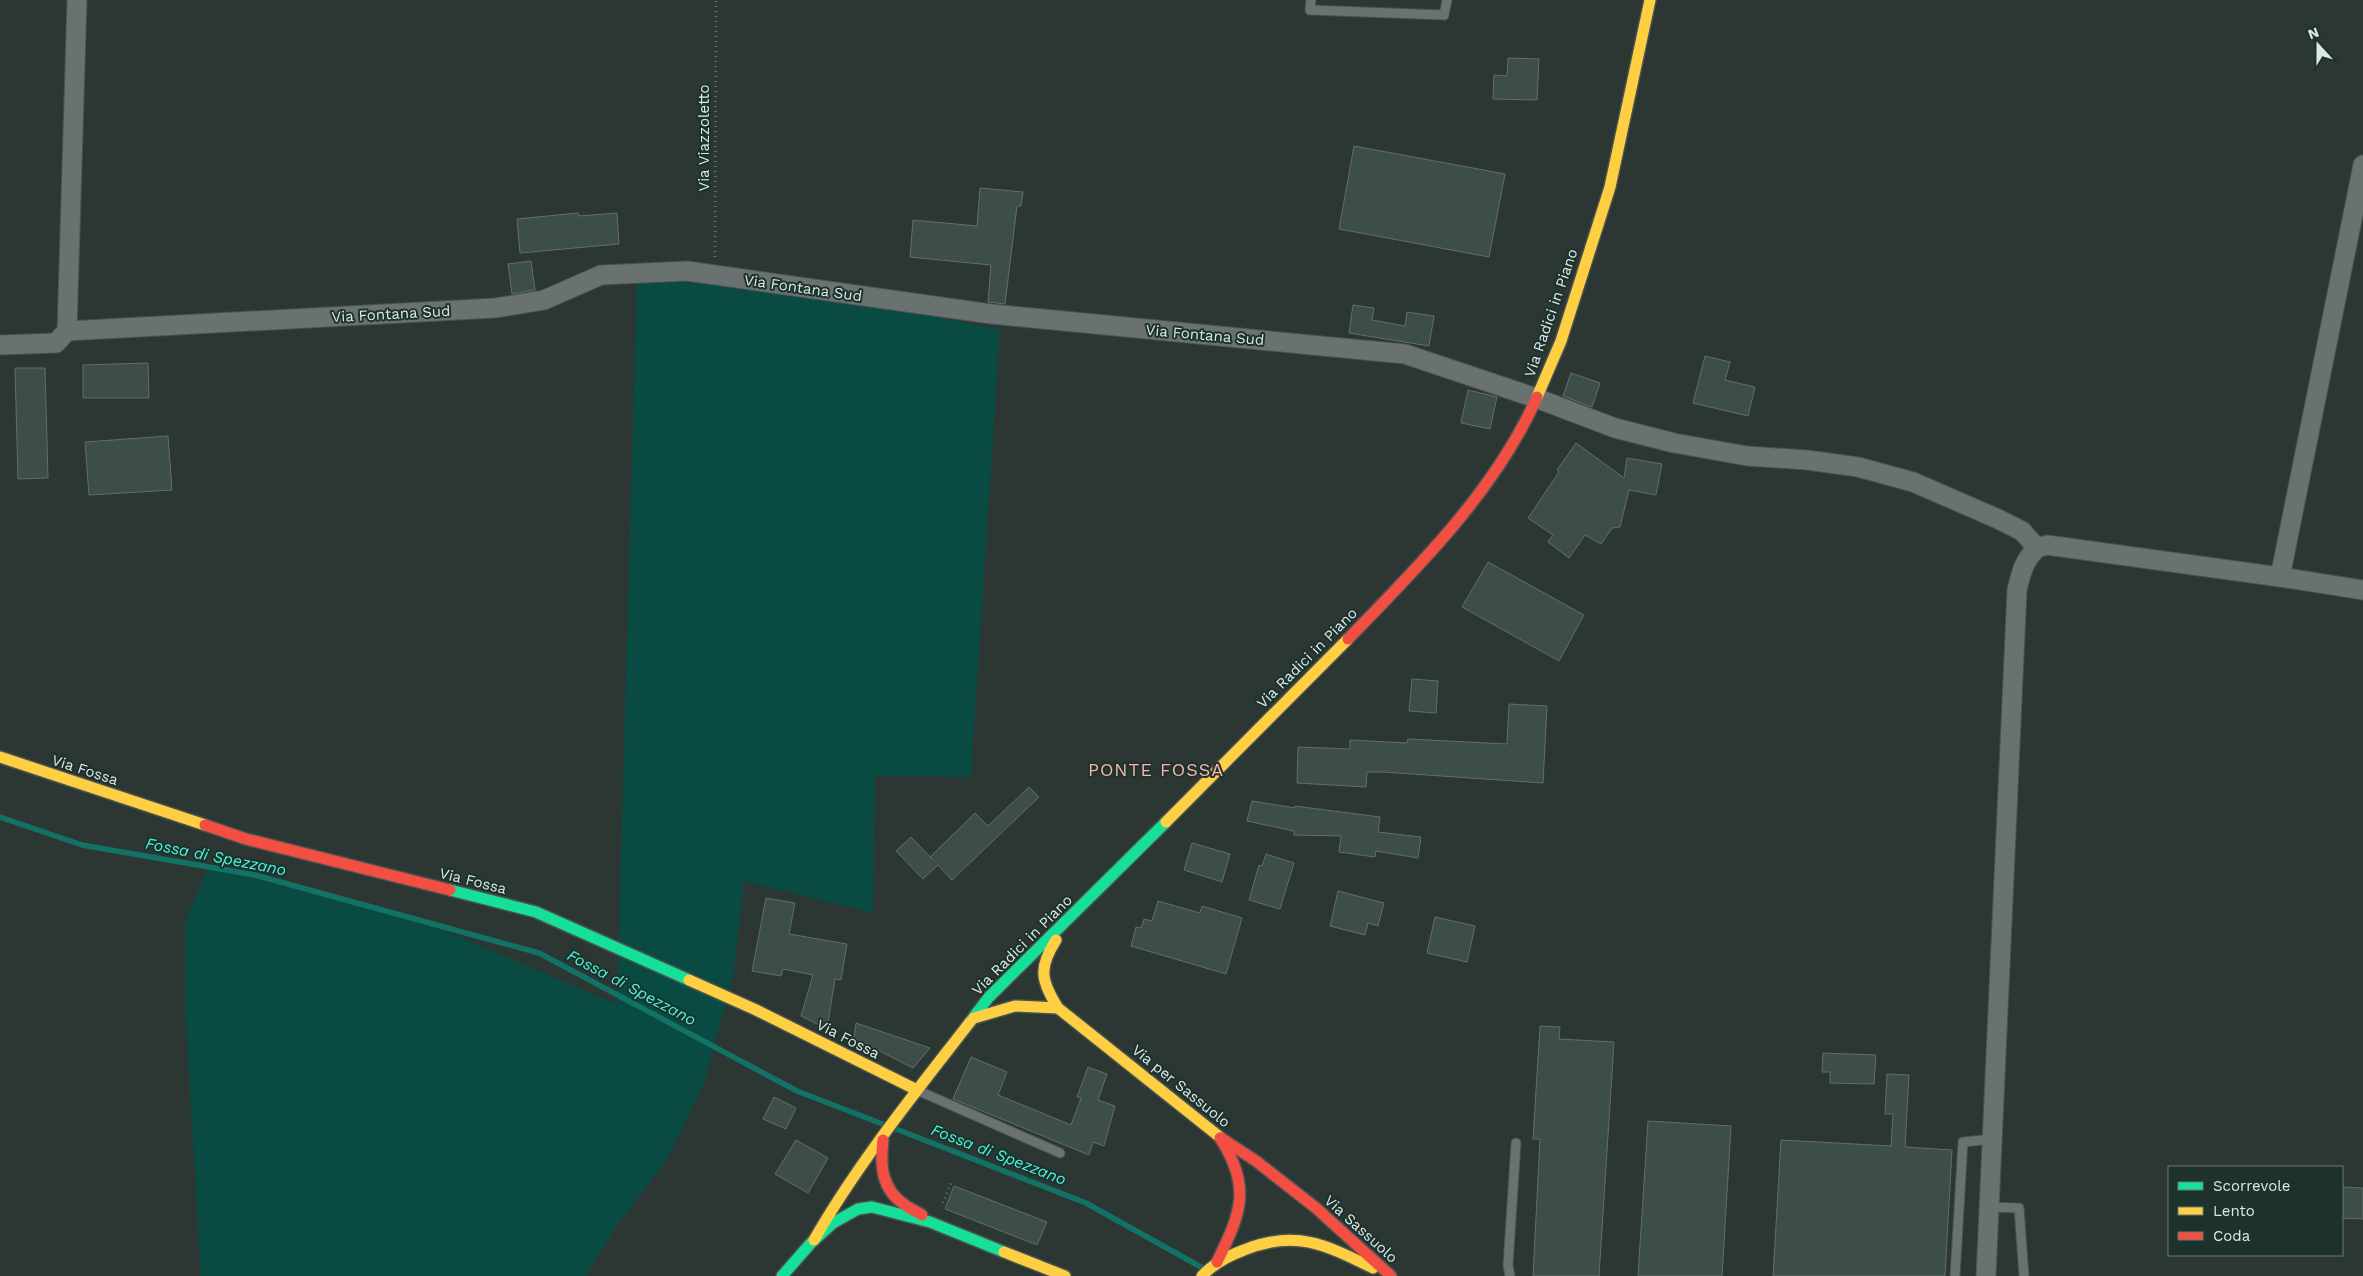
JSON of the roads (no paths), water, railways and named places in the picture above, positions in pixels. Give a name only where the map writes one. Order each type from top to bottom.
[{"type":"street","points":[[67,331],[77,0]]},
{"type":"street","name":"Via Radici in Piano","points":[[876,1155],[883,1140],[917,1090],[989,997],[1076,913],[1356,630],[1459,521],[1524,426],[1561,341],[1610,187],[1650,0]]},
{"type":"street","points":[[2280,577],[2363,165]]},
{"type":"street","name":"Via Fontana Sud","points":[[0,345],[56,343],[67,331],[495,308],[544,300],[601,274],[687,271],[991,314],[1405,354],[1536,398],[1615,428],[1674,443],[1747,456],[1807,460],[1858,467],[1912,482],[1998,518],[2022,531],[2037,548]]},
{"type":"street","points":[[1986,1276],[2017,590],[2022,570],[2029,555],[2037,548],[2047,545],[2363,590]]},
{"type":"street","name":"Via Fossa","points":[[0,757],[246,839],[536,912],[754,1009],[917,1090]]},
{"type":"street","points":[[1058,1008],[1046,990],[1042,972],[1047,953],[1076,913]]},
{"type":"street","points":[[972,1019],[1004,1006],[1020,1005],[1058,1008]]},
{"type":"street","name":"Via per Sassuolo","points":[[1058,1008],[1220,1138],[1242,1149],[1310,1204]]},
{"type":"street","points":[[1217,1262],[1240,1209],[1236,1164],[1220,1138]]},
{"type":"street","points":[[876,1155],[881,1175],[887,1187],[902,1203],[916,1210],[930,1222]]},
{"type":"street","points":[[814,1240],[831,1210],[876,1155]]},
{"type":"street","name":"Via Sassuolo","points":[[1310,1204],[1356,1242],[1390,1276]]},
{"type":"street","points":[[782,1276],[814,1240],[839,1219],[864,1207],[872,1206],[930,1222],[1065,1276]]},
{"type":"street","points":[[1204,1274],[1217,1262],[1266,1242],[1282,1239],[1300,1240],[1346,1255],[1390,1276]]},
{"type":"lane","points":[[1310,0],[1310,10],[1444,15],[1447,0]]},
{"type":"lane","points":[[917,1090],[1060,1154]]},
{"type":"lane","points":[[1955,1276],[1963,1142],[1992,1139]]},
{"type":"lane","points":[[1510,1276],[1508,1265],[1516,1143]]},
{"type":"lane","points":[[1989,1207],[2019,1208],[2024,1276]]},
{"type":"waterway","name":"Fossa di Spezzano","points":[[0,817],[82,845],[255,875],[539,953],[797,1091],[885,1125]]},
{"type":"waterway","name":"Fossa di Spezzano","points":[[896,1129],[1086,1203],[1201,1267]]},
{"type":"district","name":"PONTE FOSSA","points":[[1156,770]]}]
